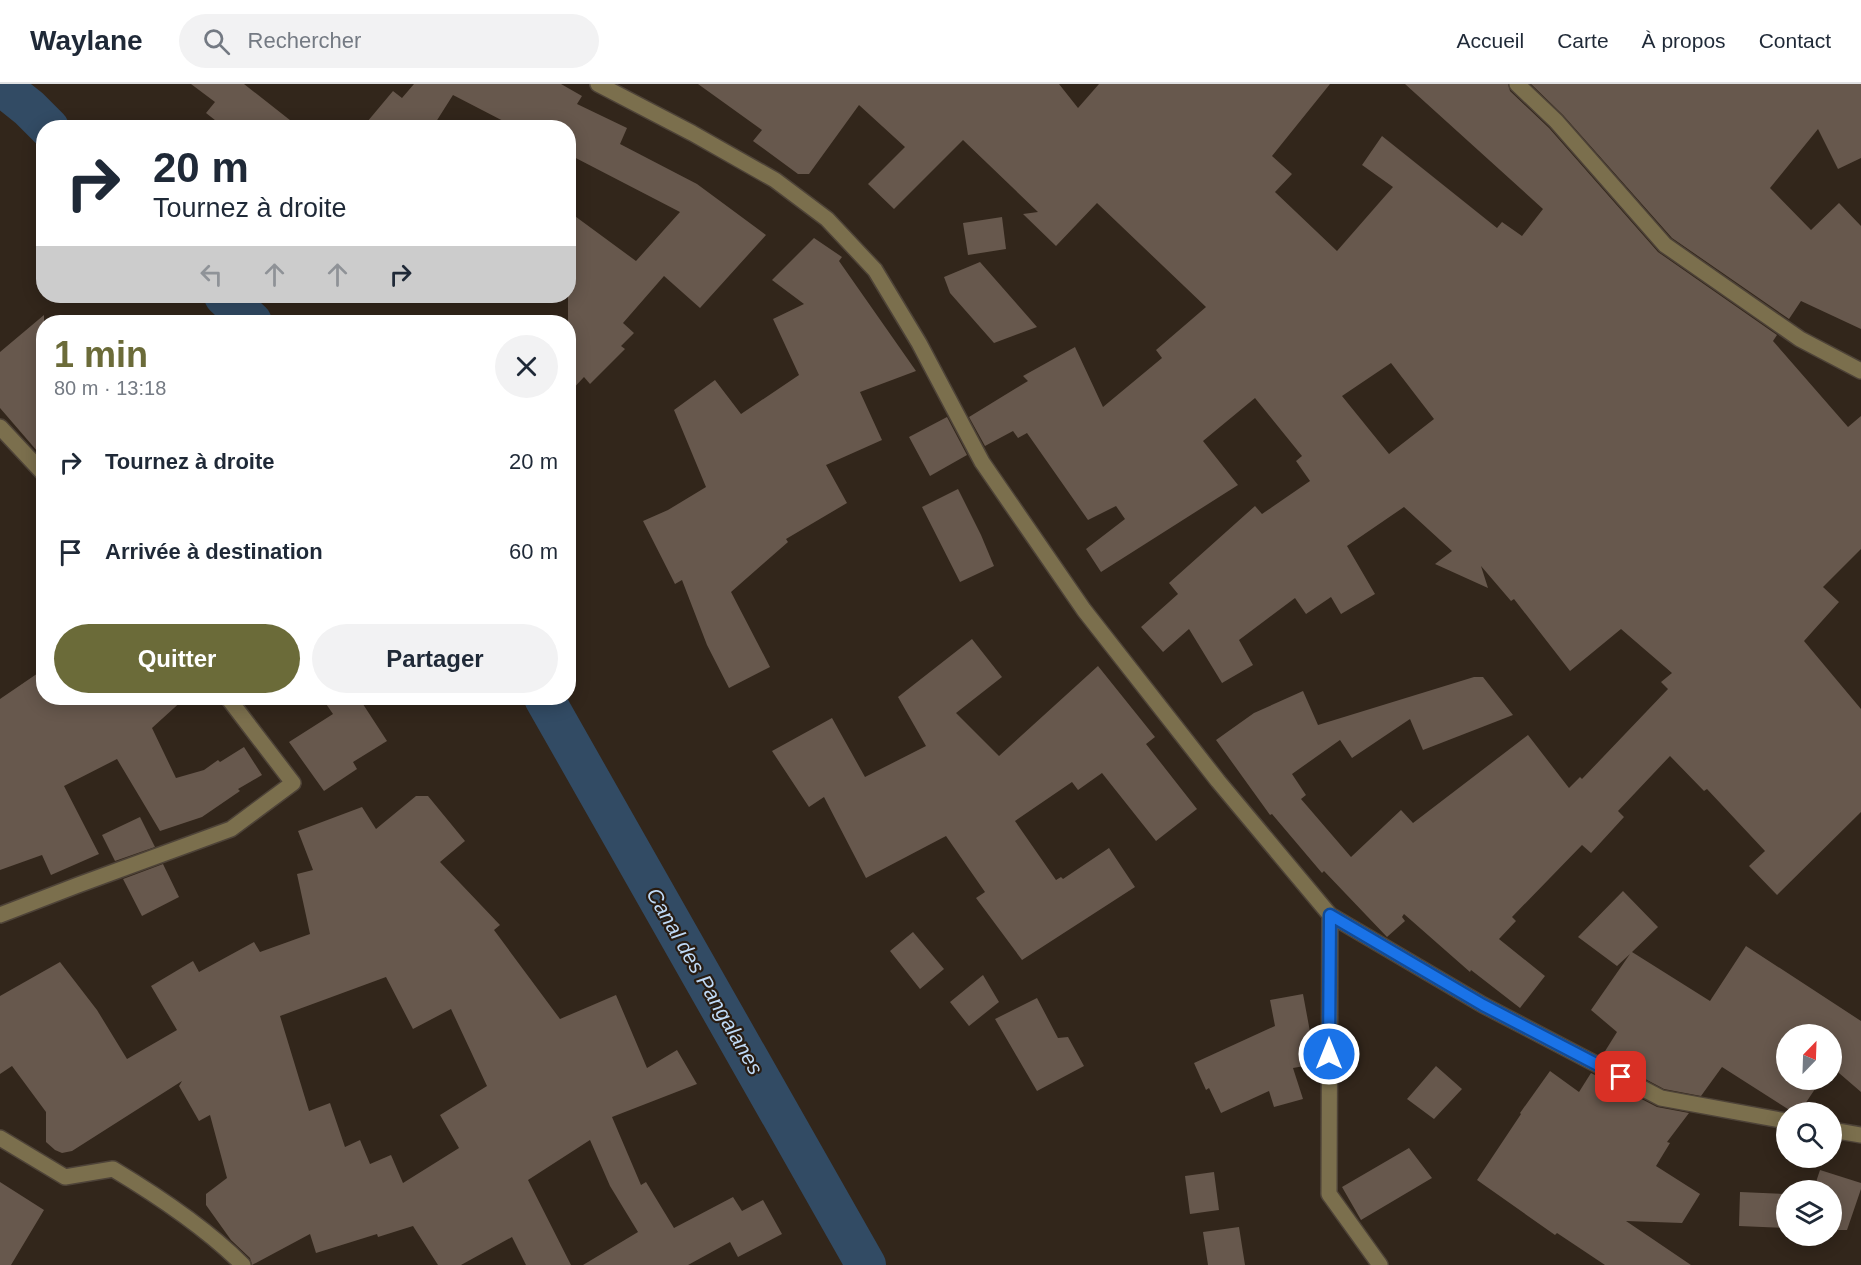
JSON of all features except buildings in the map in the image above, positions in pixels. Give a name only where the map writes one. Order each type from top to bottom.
[{"type":"street","points":[[598,84],[775,180],[827,219],[875,270],[919,343],[982,462],[1084,610],[1218,780],[1330,915],[1483,1005],[1661,1098],[1776,1119]]},
{"type":"street","points":[[1517,84],[1556,121],[1665,245],[1800,339],[1861,371]]},
{"type":"street","points":[[0,427],[36,465]]},
{"type":"street","points":[[0,915],[231,829],[293,783],[233,705]]},
{"type":"street","points":[[1330,915],[1329,1194],[1380,1265]]},
{"type":"street","points":[[1842,1132],[1861,1135]]},
{"type":"street","points":[[0,1138],[65,1177],[113,1169],[137,1183],[221,1243],[243,1265]]},
{"type":"waterway","name":"Canal des Pangalanes","points":[[0,85],[41,120]]},
{"type":"waterway","name":"Canal des Pangalanes","points":[[232,303],[244,315]]},
{"type":"waterway","name":"Canal des Pangalanes","points":[[548,705],[866,1265]]},
{"type":"route","points":[[1329,1054],[1330,915],[1483,1005],[1621,1077]]}]
